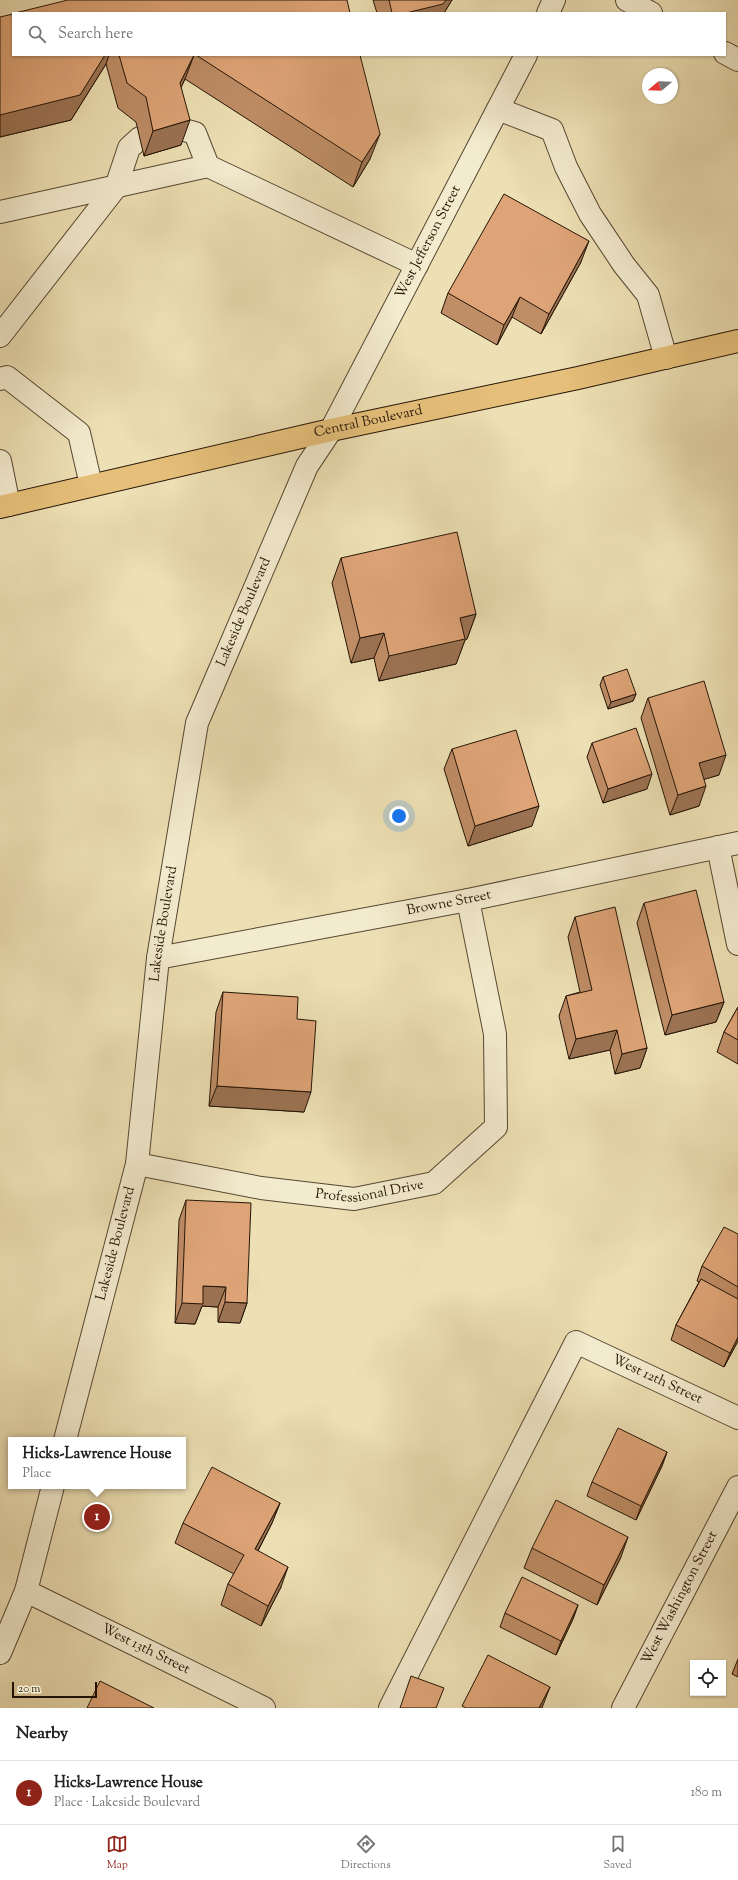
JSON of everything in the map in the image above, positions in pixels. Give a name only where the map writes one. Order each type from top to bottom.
[{"type":"main road","name":"Central Boulevard","points":[[5,506],[330,430],[666,358],[738,341]]},
{"type":"street","points":[[548,12],[554,0]]},
{"type":"street","points":[[627,0],[649,12]]},
{"type":"street","points":[[726,54],[738,60]]},
{"type":"street","name":"West Jefferson Street","points":[[330,430],[525,56]]},
{"type":"street","points":[[498,109],[552,130],[566,167],[590,214],[624,265],[648,295],[666,358]]},
{"type":"street","points":[[177,128],[195,133],[208,166]]},
{"type":"street","points":[[0,336],[116,186],[129,148],[140,138]]},
{"type":"street","points":[[0,212],[208,166],[417,265]]},
{"type":"street","points":[[0,379],[7,378],[79,433],[91,486]]},
{"type":"street","name":"Lakeside Boulevard","points":[[66,1437],[138,1164],[158,958],[197,723],[307,466],[330,430]]},
{"type":"street","points":[[0,461],[5,506]]},
{"type":"street","points":[[728,845],[738,944]]},
{"type":"street","name":"Browne Street","points":[[158,958],[468,900],[728,845]]},
{"type":"street","name":"Professional Drive","points":[[138,1164],[261,1188],[354,1198],[434,1183],[496,1127],[495,1034],[468,900]]},
{"type":"street","name":"West 12th Street","points":[[390,1708],[576,1342],[738,1418]]},
{"type":"street","name":"West Washington Street","points":[[622,1708],[738,1487]]},
{"type":"street","points":[[0,1653],[26,1591],[52,1489]]},
{"type":"street","name":"West 13th Street","points":[[26,1591],[264,1708]]},
{"type":"building","points":[[68,0],[347,0],[350,12],[19,12]]},
{"type":"building","points":[[389,0],[446,0],[443,4],[410,12],[392,12]]},
{"type":"building","points":[[12,14],[12,56],[104,56],[80,95],[0,115],[0,17]]},
{"type":"building","points":[[119,56],[194,56],[180,83],[190,120],[153,131],[146,97],[127,83]]},
{"type":"building","points":[[198,56],[360,56],[380,134],[362,162]]},
{"type":"building","points":[[504,194],[589,241],[549,314],[520,297],[504,325],[448,293]]},
{"type":"building","points":[[457,532],[476,614],[460,618],[465,639],[389,656],[384,633],[360,638],[341,558]]},
{"type":"building","points":[[627,669],[636,694],[611,702],[603,677]]},
{"type":"building","points":[[704,681],[726,755],[699,763],[706,786],[678,795],[648,698]]},
{"type":"building","points":[[636,728],[652,774],[608,789],[592,743]]},
{"type":"building","points":[[516,730],[539,806],[475,826],[452,749]]},
{"type":"building","points":[[696,890],[724,1002],[672,1015],[644,903]]},
{"type":"building","points":[[615,907],[647,1048],[622,1054],[617,1030],[576,1039],[566,996],[592,990],[575,917]]},
{"type":"building","points":[[223,992],[298,997],[297,1019],[316,1021],[311,1092],[217,1086]]},
{"type":"building","points":[[738,1007],[738,1040],[724,1032]]},
{"type":"building","points":[[186,1200],[251,1203],[247,1303],[225,1302],[226,1287],[203,1286],[203,1304],[182,1303]]},
{"type":"building","points":[[724,1227],[738,1234],[738,1287],[702,1266]]},
{"type":"building","points":[[701,1279],[738,1299],[738,1337],[730,1353],[676,1325]]},
{"type":"building","points":[[618,1428],[667,1452],[641,1506],[592,1482]]},
{"type":"building","points":[[212,1467],[280,1503],[255,1549],[288,1567],[268,1606],[228,1584],[244,1555],[183,1523]]},
{"type":"building","points":[[556,1500],[628,1537],[604,1585],[532,1548]]},
{"type":"building","points":[[522,1577],[578,1605],[561,1641],[505,1613]]},
{"type":"building","points":[[488,1655],[550,1687],[539,1708],[466,1708],[462,1706]]},
{"type":"building","points":[[411,1676],[444,1688],[436,1708],[400,1708]]},
{"type":"building","points":[[100,1681],[154,1708],[87,1708]]},
{"type":"place","name":"Hicks-Lawrence House","points":[[97,1517]]}]
